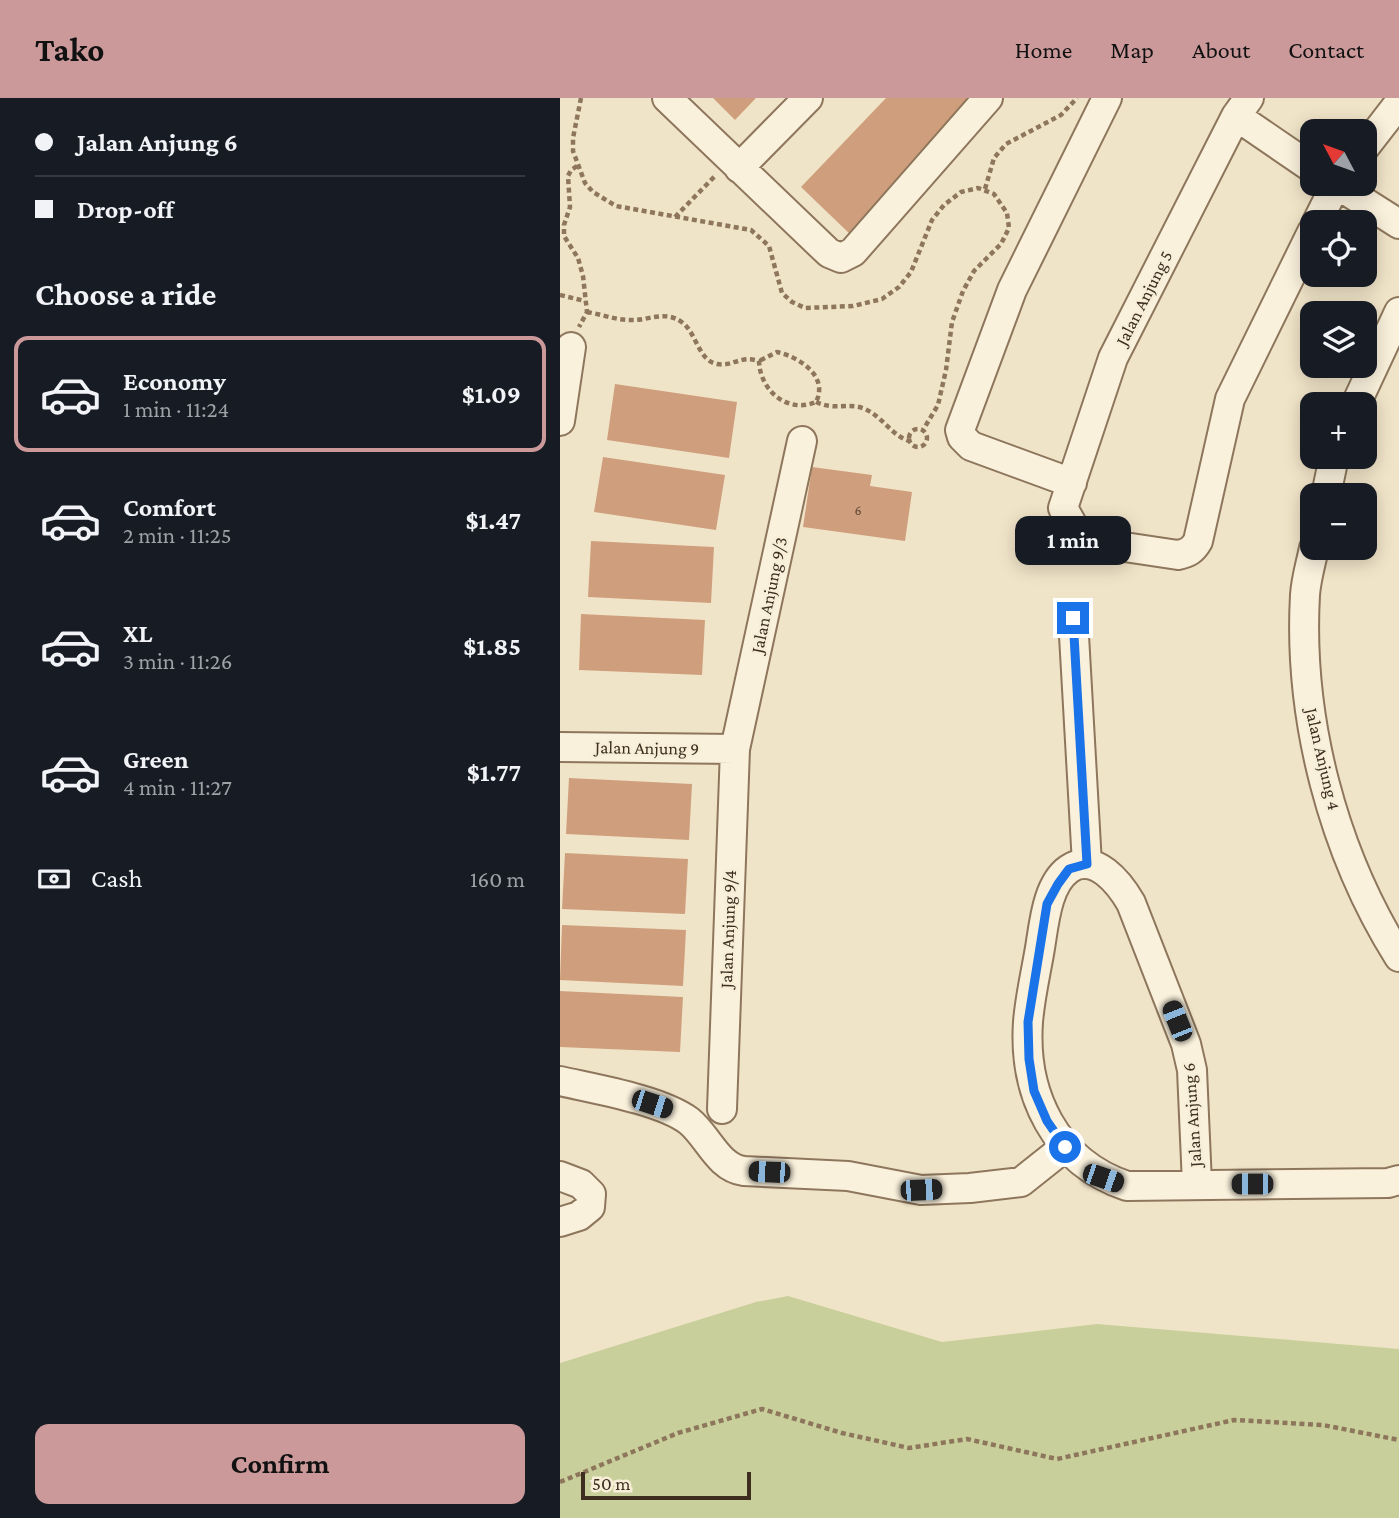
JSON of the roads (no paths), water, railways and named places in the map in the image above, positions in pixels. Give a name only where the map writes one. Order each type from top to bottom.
[{"type":"street","points":[[667,98],[829,253],[841,258],[848,256],[988,98]]},
{"type":"street","points":[[735,164],[808,98]]},
{"type":"street","points":[[1107,98],[1012,290],[960,430],[962,437],[971,446],[1067,496],[1080,538],[1178,555],[1186,554],[1194,547],[1198,541],[1230,399],[1300,256]]},
{"type":"street","points":[[1377,131],[1399,103]]},
{"type":"street","points":[[1242,107],[1300,158]]},
{"type":"street","name":"Jalan Anjung 5","points":[[1067,496],[1113,358],[1242,107]]},
{"type":"street","points":[[1355,196],[1399,224]]},
{"type":"street","points":[[1362,392],[1399,312]]},
{"type":"street","points":[[560,421],[571,347]]},
{"type":"street","name":"Jalan Anjung 9/3","points":[[735,749],[802,441]]},
{"type":"street","name":"Jalan Anjung 4","points":[[1312,560],[1305,592],[1305,650],[1311,719],[1332,805],[1352,867],[1399,957]]},
{"type":"street","points":[[1073,618],[1087,864]]},
{"type":"street","name":"Jalan Anjung 9","points":[[560,747],[735,749]]},
{"type":"street","name":"Jalan Anjung 9/4","points":[[722,1109],[735,749]]},
{"type":"street","name":"Jalan Anjung 6","points":[[1197,1184],[1192,1070],[1186,1044],[1132,903],[1120,884],[1103,870],[1087,864],[1069,869],[1047,904],[1028,1022],[1029,1059],[1034,1091],[1047,1121],[1065,1147],[1103,1178],[1127,1186],[1388,1183],[1399,1180]]},
{"type":"street","points":[[560,1081],[674,1111],[692,1123],[730,1167],[744,1171],[848,1176],[921,1190],[970,1188],[1021,1182],[1065,1147]]},
{"type":"street","points":[[560,1176],[581,1184],[590,1194],[590,1207],[579,1216],[560,1222]]}]
